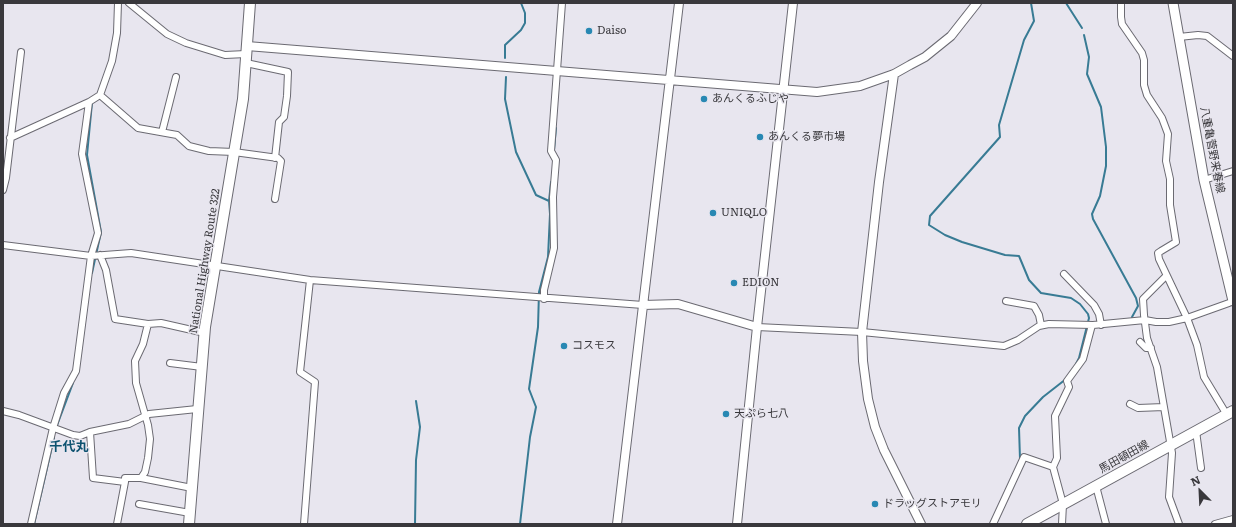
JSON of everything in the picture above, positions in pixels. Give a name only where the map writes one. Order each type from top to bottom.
[{"type":"main road","name":"National Highway Route 322","points":[[190,524],[197,409],[205,333],[243,99],[250,3]]},
{"type":"main road","name":"八重亀菅野来春線","points":[[1173,3],[1204,180],[1231,302]]},
{"type":"main road","name":"馬田頓田線","points":[[1027,524],[1230,413]]},
{"type":"street","points":[[10,138],[102,96],[112,61],[117,33],[118,3]]},
{"type":"street","points":[[128,3],[167,34],[186,43],[225,55],[246,54],[556,71],[817,92],[842,90],[875,81],[894,74],[925,57],[942,44],[968,16],[977,3]]},
{"type":"street","points":[[541,299],[554,248],[553,197],[556,160],[551,151],[562,3]]},
{"type":"street","points":[[617,524],[679,3]]},
{"type":"street","points":[[737,524],[793,3]]},
{"type":"street","points":[[1121,3],[1122,24],[1142,53],[1144,60],[1144,85],[1146,95],[1162,118],[1168,134],[1166,161],[1170,179],[1170,205],[1176,242],[1158,254],[1166,276],[1187,318],[1197,345],[1204,377],[1230,413]]},
{"type":"street","points":[[1179,37],[1198,35],[1207,36],[1233,56]]},
{"type":"street","points":[[3,190],[6,178],[21,52]]},
{"type":"street","points":[[246,54],[288,72],[288,96],[284,117],[280,122],[275,158]]},
{"type":"street","points":[[894,74],[879,182],[862,332],[864,378],[875,427],[884,450],[921,524]]},
{"type":"street","points":[[162,132],[176,78]]},
{"type":"street","points":[[102,96],[138,128],[177,135],[189,146],[209,151],[234,152],[280,160],[276,199]]},
{"type":"street","points":[[31,524],[64,393],[76,371],[95,256],[98,233],[82,154],[89,102]]},
{"type":"street","points":[[1204,180],[1233,171]]},
{"type":"street","points":[[3,245],[95,256],[131,254],[216,265],[310,280],[541,299],[643,305],[678,304],[757,327],[862,332],[1004,346],[1018,340],[1041,325],[1101,325],[1145,320],[1156,322],[1187,318],[1231,302]]},
{"type":"street","points":[[95,256],[106,270],[115,319],[148,324],[161,323],[205,333]]},
{"type":"street","points":[[1064,274],[1094,305],[1099,314],[1101,325]]},
{"type":"street","points":[[1166,276],[1144,299],[1145,320],[1148,338],[1157,366],[1164,407],[1172,458],[1170,497],[1179,524]]},
{"type":"street","points":[[304,524],[315,382],[300,372],[310,280]]},
{"type":"street","points":[[1006,301],[1034,306],[1040,315],[1041,325]]},
{"type":"street","points":[[140,478],[145,472],[150,439],[148,425],[136,383],[135,361],[143,344],[148,324]]},
{"type":"street","points":[[1062,524],[1064,504],[1053,467],[1056,458],[1055,416],[1069,387],[1067,381],[1083,360],[1089,325]]},
{"type":"street","points":[[1140,342],[1146,348],[1151,348]]},
{"type":"street","points":[[170,363],[202,367]]},
{"type":"street","points":[[1130,404],[1138,408],[1164,407]]},
{"type":"street","points":[[3,411],[80,436],[90,432],[129,424],[150,414],[197,409]]},
{"type":"street","points":[[1196,431],[1201,468]]},
{"type":"street","points":[[90,432],[93,478],[125,482]]},
{"type":"street","points":[[993,524],[1024,457],[1053,467]]},
{"type":"street","points":[[117,524],[125,478],[140,478],[192,488]]},
{"type":"street","points":[[1096,486],[1106,524]]},
{"type":"street","points":[[139,504],[190,513]]},
{"type":"street","points":[[1215,524],[1233,519]]},
{"type":"waterway","points":[[505,58],[505,45],[521,30],[525,23],[525,13],[521,3]]},
{"type":"waterway","points":[[1031,3],[1034,21],[1024,40],[999,125],[1000,137],[930,216],[929,225],[945,235],[962,242],[1005,255],[1019,256],[1029,280],[1041,293],[1071,298],[1080,304],[1088,314],[1089,318],[1079,358],[1076,364]]},
{"type":"waterway","points":[[1066,3],[1082,28]]},
{"type":"waterway","points":[[1084,35],[1089,57],[1087,74],[1101,107],[1106,147],[1106,166],[1100,196],[1092,214],[1093,219],[1136,298],[1138,306],[1132,317]]},
{"type":"waterway","points":[[506,77],[505,99],[516,152],[536,195],[549,201],[550,214],[548,257],[539,292],[538,327],[529,389],[536,407],[530,437],[520,524]]},
{"type":"waterway","points":[[92,103],[87,155],[101,232],[92,273]]},
{"type":"waterway","points":[[554,150],[556,128]]},
{"type":"waterway","points":[[549,201],[551,182]]},
{"type":"waterway","points":[[1020,459],[1019,428],[1025,416],[1043,397],[1066,379]]},
{"type":"waterway","points":[[56,428],[73,383]]},
{"type":"waterway","points":[[415,524],[416,460],[420,427],[416,401]]},
{"type":"waterway","points":[[34,524],[54,438]]},
{"type":"place","name":"Daiso","points":[[589,31]]},
{"type":"place","name":"あんくるふじや","points":[[704,99]]},
{"type":"place","name":"あんくる夢市場","points":[[760,137]]},
{"type":"place","name":"UNIQLO","points":[[713,213]]},
{"type":"place","name":"EDION","points":[[734,283]]},
{"type":"place","name":"コスモス","points":[[564,346]]},
{"type":"place","name":"天ぷら七八","points":[[726,414]]},
{"type":"place","name":"ドラッグストアモリ","points":[[875,504]]},
{"type":"district","name":"千代丸","points":[[69,447]]}]
